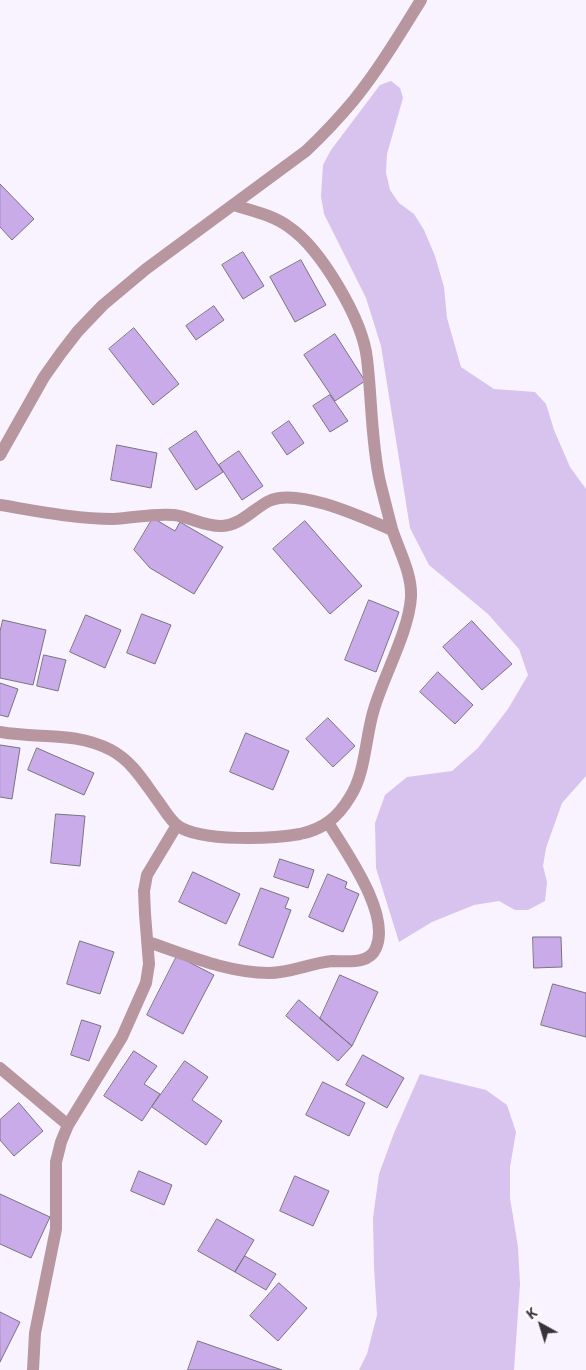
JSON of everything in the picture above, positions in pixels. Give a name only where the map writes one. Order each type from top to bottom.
[{"type":"street","points":[[0,455],[44,377],[78,331],[103,305],[146,269],[306,152],[328,130],[361,91],[421,0]]},
{"type":"street","points":[[0,732],[62,736],[91,741],[113,751],[135,769],[177,825],[194,834],[235,837],[298,834],[315,830],[329,824],[341,811],[352,794],[360,775],[366,739],[374,709],[409,612],[411,594],[409,575],[392,530],[379,480],[372,426],[367,356],[361,332],[338,286],[311,248],[289,227],[270,217],[234,205]]},
{"type":"street","points":[[0,505],[82,517],[113,519],[176,515],[209,525],[222,526],[234,524],[269,501],[280,498],[295,498],[336,508],[392,530]]},
{"type":"street","points":[[148,942],[216,965],[255,972],[271,973],[331,962],[353,962],[368,958],[376,949],[379,936],[370,894],[329,824]]},
{"type":"street","points":[[33,1370],[35,1332],[56,1229],[56,1162],[61,1142],[68,1125],[122,1037],[146,983],[149,964],[144,914],[144,891],[147,875],[177,825]]},
{"type":"street","points":[[0,1068],[68,1125]]},
{"type":"shaded area","points":[[391,81],[400,88],[403,98],[387,154],[386,173],[390,190],[399,203],[414,214],[424,230],[435,256],[444,287],[447,318],[461,367],[494,389],[535,392],[546,404],[554,430],[570,467],[586,489],[586,776],[562,803],[546,848],[543,866],[547,882],[545,901],[528,910],[515,910],[499,901],[474,905],[432,922],[399,942],[376,868],[375,823],[385,795],[407,777],[452,771],[478,748],[508,709],[528,675],[519,649],[488,614],[429,565],[410,528],[381,346],[366,298],[324,214],[321,196],[323,165],[331,150],[380,85]]},
{"type":"shaded area","points":[[420,1074],[486,1090],[507,1105],[516,1132],[510,1167],[510,1198],[518,1247],[520,1284],[514,1370],[359,1370],[367,1354],[377,1315],[373,1218],[379,1174],[394,1133]]},
{"type":"building","points":[[0,184],[34,219],[12,240],[0,227]]},
{"type":"building","points":[[243,252],[264,286],[243,299],[222,265]]},
{"type":"building","points":[[301,260],[326,305],[295,322],[270,277]]},
{"type":"building","points":[[214,306],[224,320],[196,340],[186,326]]},
{"type":"building","points":[[134,328],[179,384],[153,405],[109,349]]},
{"type":"building","points":[[335,334],[365,381],[335,401],[304,355]]},
{"type":"building","points":[[330,395],[348,421],[330,432],[313,406]]},
{"type":"building","points":[[289,421],[304,443],[287,455],[272,433]]},
{"type":"building","points":[[196,431],[223,472],[196,490],[169,449]]},
{"type":"building","points":[[117,445],[157,453],[151,488],[111,480]]},
{"type":"building","points":[[239,451],[263,486],[242,500],[219,465]]},
{"type":"building","points":[[153,518],[175,531],[180,522],[223,547],[194,594],[150,568],[134,550]]},
{"type":"building","points":[[305,521],[362,586],[330,614],[273,549]]},
{"type":"building","points":[[369,600],[399,612],[376,672],[345,660]]},
{"type":"building","points":[[142,614],[171,625],[155,664],[127,653]]},
{"type":"building","points":[[86,615],[121,630],[105,668],[70,652]]},
{"type":"building","points":[[3,620],[46,630],[33,685],[0,678],[0,632]]},
{"type":"building","points":[[472,621],[512,664],[482,690],[443,647]]},
{"type":"building","points":[[44,655],[66,660],[58,691],[37,686]]},
{"type":"building","points":[[438,672],[473,705],[455,724],[420,692]]},
{"type":"building","points":[[0,683],[18,689],[8,717],[0,715]]},
{"type":"building","points":[[328,718],[355,746],[333,767],[306,739]]},
{"type":"building","points":[[246,733],[289,751],[273,790],[230,772]]},
{"type":"building","points":[[0,745],[20,748],[12,799],[0,797]]},
{"type":"building","points":[[37,748],[94,773],[84,795],[28,770]]},
{"type":"building","points":[[56,814],[85,816],[80,866],[51,863]]},
{"type":"building","points":[[280,859],[314,870],[308,888],[274,877]]},
{"type":"building","points":[[193,872],[240,894],[226,924],[179,902]]},
{"type":"building","points":[[328,874],[347,882],[345,888],[359,894],[343,932],[309,917]]},
{"type":"building","points":[[261,888],[289,898],[285,908],[291,910],[273,958],[239,945]]},
{"type":"building","points":[[533,937],[561,937],[562,967],[534,968]]},
{"type":"building","points":[[80,941],[114,952],[100,994],[67,984]]},
{"type":"building","points":[[177,956],[214,975],[183,1034],[147,1015]]},
{"type":"building","points":[[340,975],[378,992],[352,1046],[320,1019]]},
{"type":"building","points":[[553,984],[586,993],[586,1037],[541,1025]]},
{"type":"building","points":[[299,1000],[352,1046],[338,1061],[286,1016]]},
{"type":"building","points":[[82,1020],[101,1026],[89,1061],[71,1055]]},
{"type":"building","points":[[134,1051],[157,1066],[144,1084],[160,1094],[142,1121],[104,1096]]},
{"type":"building","points":[[363,1055],[404,1078],[387,1108],[346,1085]]},
{"type":"building","points":[[185,1061],[208,1077],[192,1100],[222,1121],[206,1145],[152,1107]]},
{"type":"building","points":[[323,1082],[365,1103],[349,1136],[306,1115]]},
{"type":"building","points":[[19,1103],[43,1131],[14,1156],[0,1140],[0,1120]]},
{"type":"building","points":[[139,1171],[172,1185],[164,1205],[131,1191]]},
{"type":"building","points":[[295,1176],[329,1191],[313,1226],[280,1211]]},
{"type":"building","points":[[0,1194],[50,1217],[31,1258],[0,1244]]},
{"type":"building","points":[[217,1219],[254,1240],[235,1272],[198,1251]]},
{"type":"building","points":[[245,1256],[276,1274],[266,1290],[235,1272]]},
{"type":"building","points":[[279,1283],[307,1308],[278,1341],[250,1316]]},
{"type":"building","points":[[0,1312],[20,1322],[0,1362]]},
{"type":"building","points":[[198,1341],[282,1370],[188,1370]]}]
